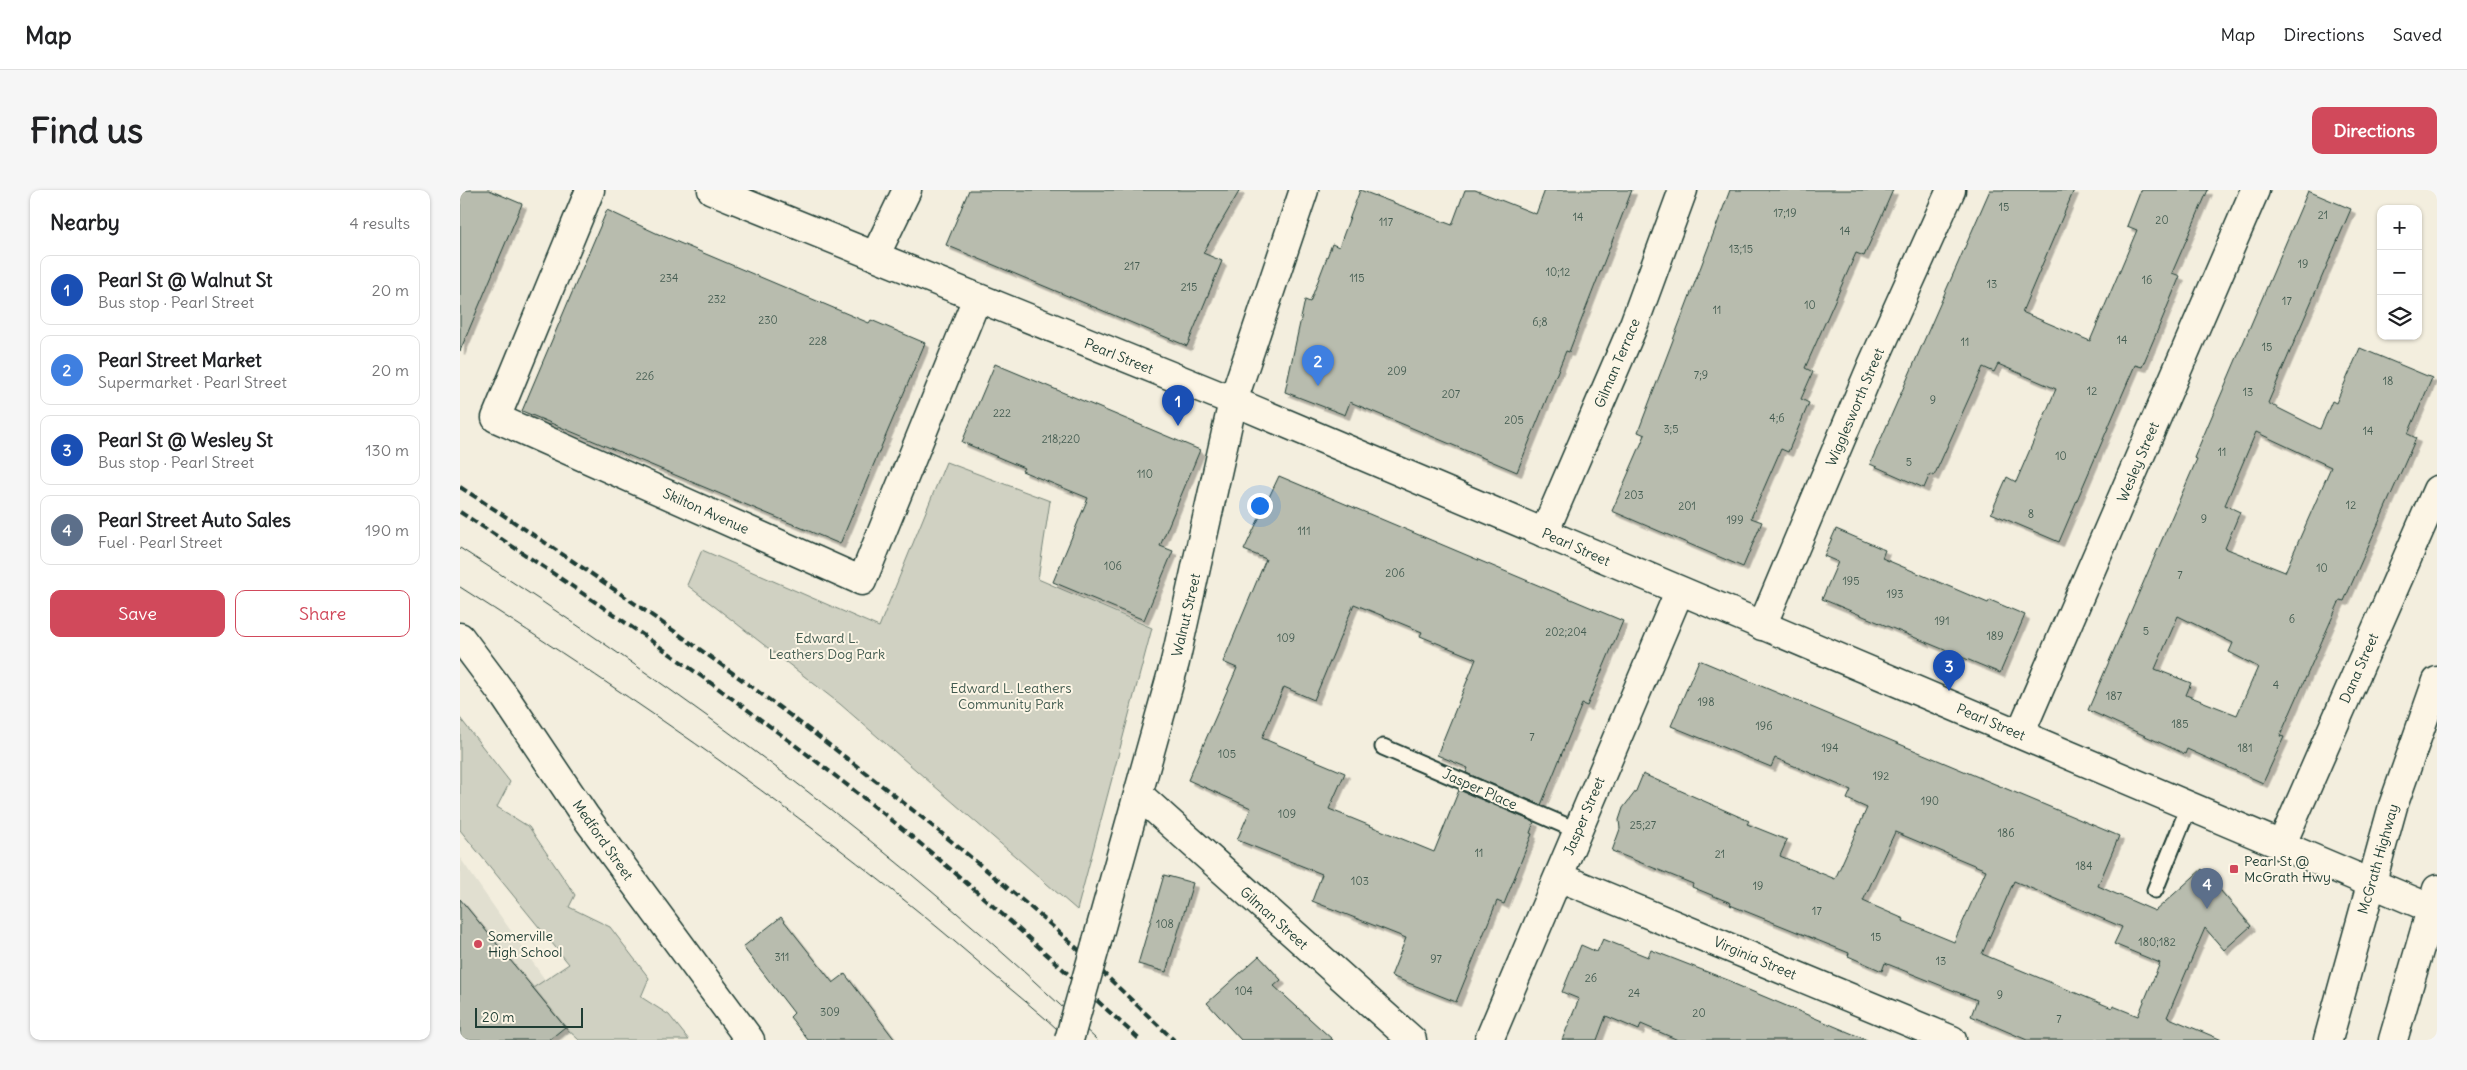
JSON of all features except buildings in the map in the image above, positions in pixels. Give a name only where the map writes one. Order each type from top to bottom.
[{"type":"main road","name":"Skilton Avenue","points":[[590,190],[496,418],[862,581],[977,298]]},
{"type":"main road","name":"Pearl Street","points":[[712,190],[1233,402],[1544,532],[1679,592],[2020,734],[2281,846],[2371,883],[2435,903]]},
{"type":"main road","points":[[876,256],[908,190]]},
{"type":"main road","name":"Walnut Street","points":[[1069,1040],[1175,662],[1233,402],[1304,190]]},
{"type":"main road","name":"Gilman Terrace","points":[[1544,532],[1634,324],[1683,190]]},
{"type":"main road","name":"Wigglesworth Street","points":[[1762,626],[1873,363],[1951,190]]},
{"type":"main road","name":"Wesley Street","points":[[2020,734],[2255,190]]},
{"type":"main road","name":"Dana Street","points":[[2281,846],[2437,490]]},
{"type":"main road","name":"Jasper Street","points":[[1489,1040],[1679,592]]},
{"type":"main road","name":"Medford Street","points":[[460,637],[505,696],[591,824],[750,1040]]},
{"type":"main road","name":"McGrath Highway","points":[[2328,1040],[2393,806],[2437,681]]},
{"type":"main road","name":"Gilman Street","points":[[1138,794],[1412,1040]]},
{"type":"main road","name":"Virginia Street","points":[[1559,877],[1952,1040]]},
{"type":"main road","points":[[2393,1040],[2435,903]]},
{"type":"lane","name":"Jasper Place","points":[[1384,747],[1578,831]]},
{"type":"lane","points":[[2155,890],[2189,806]]},
{"type":"shaded area","name":"Somerville High School","points":[[460,858],[578,1027],[562,1040],[460,1040]]},
{"type":"green space","name":"Edward L. Leathers Community Park","points":[[946,462],[1050,501],[1038,579],[1152,628],[1077,910],[840,704],[687,585],[702,550],[879,627]]},
{"type":"green space","points":[[460,718],[510,782],[497,807],[529,827],[575,895],[569,907],[610,927],[649,978],[641,997],[669,1015],[689,1040],[579,1040],[565,1027],[533,988],[569,964],[460,830]]},
{"type":"tram line","points":[[460,548],[628,660],[710,718],[791,779],[948,905],[1097,1040]]},
{"type":"tram line","points":[[460,587],[662,720],[793,814],[920,913],[1069,1040]]},
{"type":"railway","points":[[460,487],[614,589],[837,751],[981,865],[1051,925],[1174,1040]]},
{"type":"railway","points":[[460,512],[675,658],[833,774],[950,868],[1140,1040]]},
{"type":"place","name":"Pearl Street Market","points":[[1318,386]]},
{"type":"place","name":"Pearl St @ Walnut St","points":[[1178,426]]},
{"type":"place","name":"Pearl St @ Wesley St","points":[[1949,691]]},
{"type":"place","name":"Pearl St @ McGrath Hwy","points":[[2234,869]]},
{"type":"place","name":"Pearl Street Auto Sales","points":[[2207,909]]},
{"type":"place","name":"Somerville High School","points":[[478,944]]},
{"type":"park label","name":"Edward L. Leathers Dog Park","points":[[827,646]]}]
